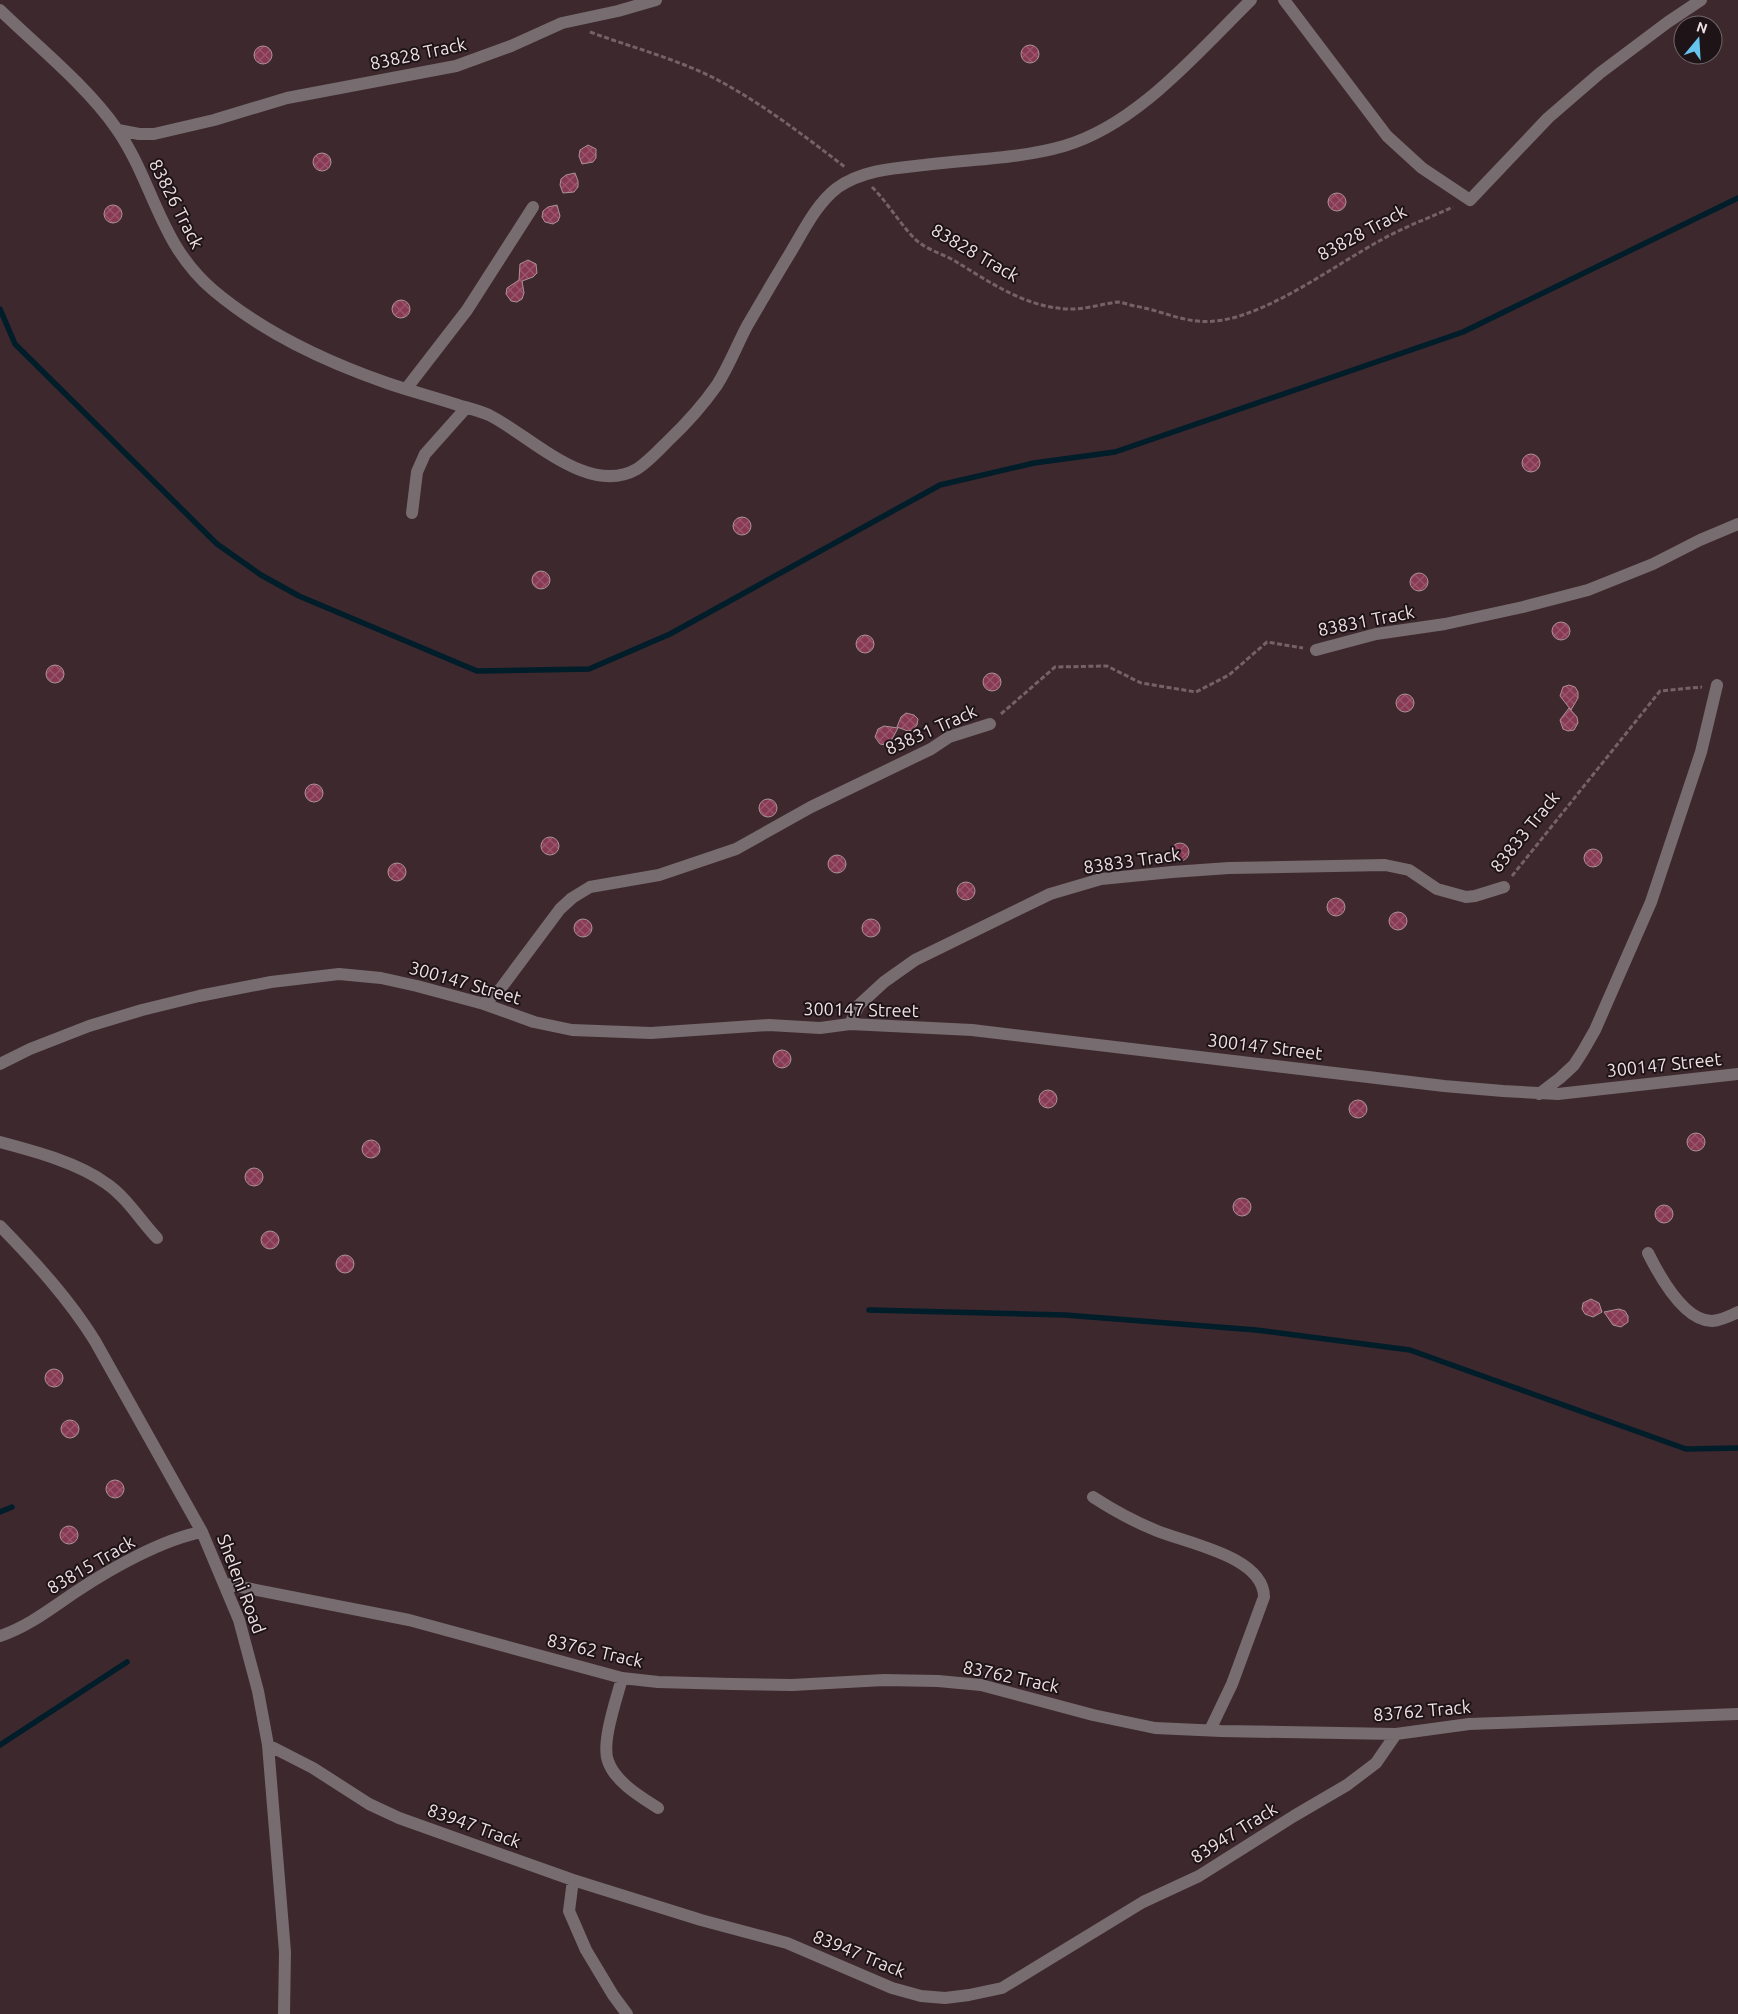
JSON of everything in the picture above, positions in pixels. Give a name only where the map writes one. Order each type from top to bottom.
[{"type":"street","name":"83828 Track","points":[[118,130],[140,134],[154,134],[214,120],[287,98],[456,66],[511,46],[562,22],[618,11],[656,0]]},
{"type":"street","name":"83826 Track","points":[[0,10],[77,83],[118,130],[176,248],[185,261],[213,290],[282,338],[339,365],[406,389],[487,414],[574,468],[590,474],[605,476],[620,475],[638,468],[689,421],[718,384],[747,327],[817,209],[838,188],[859,177],[882,170],[1018,154],[1053,148],[1089,137],[1126,114],[1184,67],[1251,0]]},
{"type":"street","points":[[1284,0],[1387,136],[1422,168],[1470,200],[1548,118],[1600,73],[1668,22],[1701,0]]},
{"type":"street","points":[[406,389],[466,310],[533,207]]},
{"type":"street","points":[[412,513],[417,472],[426,454],[466,408]]},
{"type":"street","name":"83831 Track","points":[[1316,650],[1376,634],[1455,622],[1588,590],[1653,564],[1700,540],[1738,524]]},
{"type":"street","points":[[1539,1094],[1574,1065],[1583,1051],[1595,1030],[1651,902],[1701,752],[1717,685]]},
{"type":"street","name":"83831 Track","points":[[484,1004],[501,988],[560,909],[572,898],[590,887],[658,875],[736,849],[811,807],[931,749],[949,738],[990,724]]},
{"type":"street","name":"83833 Track","points":[[850,1024],[859,1005],[884,982],[915,960],[1050,894],[1101,879],[1229,868],[1384,864],[1409,870],[1438,889],[1466,896],[1475,896],[1504,887]]},
{"type":"street","name":"300147 Street","points":[[0,1064],[30,1049],[89,1026],[142,1010],[199,996],[272,982],[339,974],[381,978],[484,1004],[534,1022],[572,1030],[651,1033],[769,1025],[820,1028],[850,1024],[972,1030],[1444,1086],[1539,1094],[1558,1094],[1738,1074]]},
{"type":"street","points":[[0,1142],[64,1162],[107,1184],[120,1195],[157,1238]]},
{"type":"street","name":"Sheleni Road","points":[[0,1226],[50,1279],[84,1323],[202,1532],[226,1584],[242,1629],[258,1691],[268,1745],[285,1952],[284,2014]]},
{"type":"street","points":[[1648,1253],[1664,1283],[1694,1315],[1703,1320],[1712,1321],[1738,1312]]},
{"type":"street","points":[[1093,1497],[1123,1516],[1149,1528],[1212,1549],[1243,1565],[1255,1574],[1262,1583],[1264,1597],[1232,1684],[1210,1730]]},
{"type":"street","name":"83815 Track","points":[[0,1636],[22,1627],[91,1582],[143,1554],[202,1532]]},
{"type":"street","name":"83762 Track","points":[[226,1584],[409,1620],[622,1678],[658,1682],[740,1684],[792,1685],[884,1680],[981,1685],[1093,1715],[1155,1728],[1396,1734],[1469,1724],[1738,1714]]},
{"type":"street","points":[[622,1678],[610,1724],[606,1752],[608,1762],[627,1786],[658,1808]]},
{"type":"street","name":"83947 Track","points":[[268,1745],[312,1768],[369,1804],[399,1818],[573,1880],[701,1920],[787,1943],[892,1988],[921,1996],[944,1998],[1002,1988],[1143,1902],[1199,1876],[1347,1785],[1376,1763],[1396,1734]]},
{"type":"street","points":[[573,1880],[569,1911],[586,1950],[613,1995],[627,2014]]},
{"type":"path","name":"83828 Track","points":[[588,32],[662,55],[712,78],[787,123],[873,187],[914,238],[930,250],[948,257],[1007,292],[1037,304],[1072,309],[1096,307],[1118,302],[1154,309],[1189,321],[1224,320],[1254,310],[1283,296],[1382,239],[1470,200]]},
{"type":"path","name":"83831 Track","points":[[990,724],[1055,667],[1107,666],[1141,683],[1196,692],[1229,675],[1267,642],[1316,650]]},
{"type":"path","name":"83833 Track","points":[[1504,887],[1660,691],[1717,685]]},
{"type":"building","points":[[1030,45],[1036,48],[1039,54],[1036,60],[1030,63],[1024,60],[1021,54],[1024,48]]},
{"type":"building","points":[[263,46],[269,49],[272,55],[269,61],[263,64],[257,61],[254,55],[257,49]]},
{"type":"building","points":[[588,145],[596,149],[596,158],[593,162],[582,164],[579,156],[580,150]]},
{"type":"building","points":[[322,153],[328,156],[331,162],[328,168],[322,171],[316,168],[313,162],[316,156]]},
{"type":"building","points":[[575,173],[578,187],[574,192],[563,193],[560,185],[561,179],[566,175]]},
{"type":"building","points":[[1337,193],[1343,196],[1346,202],[1343,208],[1337,211],[1331,208],[1328,202],[1331,196]]},
{"type":"building","points":[[113,205],[119,208],[122,214],[119,220],[113,223],[107,220],[104,214],[107,208]]},
{"type":"building","points":[[557,205],[560,216],[558,221],[553,224],[545,222],[542,217],[543,211],[548,207]]},
{"type":"building","points":[[528,260],[536,264],[537,273],[533,277],[522,281],[524,293],[522,299],[517,302],[511,301],[506,294],[507,288],[519,280],[520,264]]},
{"type":"building","points":[[401,300],[407,303],[410,309],[407,315],[401,318],[395,315],[392,309],[395,303]]},
{"type":"building","points":[[1531,454],[1537,457],[1540,463],[1537,469],[1531,472],[1525,469],[1522,463],[1525,457]]},
{"type":"building","points":[[742,517],[748,520],[751,526],[748,532],[742,535],[736,532],[733,526],[736,520]]},
{"type":"building","points":[[541,571],[547,574],[550,580],[547,586],[541,589],[535,586],[532,580],[535,574]]},
{"type":"building","points":[[1419,573],[1425,576],[1428,582],[1425,588],[1419,591],[1413,588],[1410,582],[1413,576]]},
{"type":"building","points":[[1561,622],[1567,625],[1570,631],[1567,637],[1561,640],[1555,637],[1552,631],[1555,625]]},
{"type":"building","points":[[865,635],[871,638],[874,644],[871,650],[865,653],[859,650],[856,644],[859,638]]},
{"type":"building","points":[[55,665],[61,668],[64,674],[61,680],[55,683],[49,680],[46,674],[49,668]]},
{"type":"building","points":[[992,673],[998,676],[1001,682],[998,688],[992,691],[986,688],[983,682],[986,676]]},
{"type":"building","points":[[1569,685],[1575,687],[1578,692],[1578,698],[1571,710],[1560,696],[1563,687]]},
{"type":"building","points":[[1405,694],[1411,697],[1414,703],[1411,709],[1405,712],[1399,709],[1396,703],[1399,697]]},
{"type":"building","points":[[1569,708],[1577,717],[1578,723],[1574,730],[1568,731],[1563,729],[1560,720]]},
{"type":"building","points":[[906,713],[914,715],[918,719],[917,725],[913,730],[908,731],[897,727],[901,717]]},
{"type":"building","points":[[884,726],[898,728],[891,741],[886,745],[880,744],[875,737],[878,729]]},
{"type":"building","points":[[314,784],[320,787],[323,793],[320,799],[314,802],[308,799],[305,793],[308,787]]},
{"type":"building","points":[[768,799],[774,802],[777,808],[774,814],[768,817],[762,814],[759,808],[762,802]]},
{"type":"building","points":[[550,837],[556,840],[559,846],[556,852],[550,855],[544,852],[541,846],[544,840]]},
{"type":"building","points":[[1180,843],[1186,846],[1189,852],[1186,858],[1180,861],[1174,858],[1171,852],[1174,846]]},
{"type":"building","points":[[1593,849],[1599,852],[1602,858],[1599,864],[1593,867],[1587,864],[1584,858],[1587,852]]},
{"type":"building","points":[[837,855],[843,858],[846,864],[843,870],[837,873],[831,870],[828,864],[831,858]]},
{"type":"building","points":[[397,863],[403,866],[406,872],[403,878],[397,881],[391,878],[388,872],[391,866]]},
{"type":"building","points":[[966,882],[972,885],[975,891],[972,897],[966,900],[960,897],[957,891],[960,885]]},
{"type":"building","points":[[1336,898],[1342,901],[1345,907],[1342,913],[1336,916],[1330,913],[1327,907],[1330,901]]},
{"type":"building","points":[[1398,912],[1404,915],[1407,921],[1404,927],[1398,930],[1392,927],[1389,921],[1392,915]]},
{"type":"building","points":[[583,919],[589,922],[592,928],[589,934],[583,937],[577,934],[574,928],[577,922]]},
{"type":"building","points":[[871,919],[877,922],[880,928],[877,934],[871,937],[865,934],[862,928],[865,922]]},
{"type":"building","points":[[782,1050],[788,1053],[791,1059],[788,1065],[782,1068],[776,1065],[773,1059],[776,1053]]},
{"type":"building","points":[[1048,1090],[1054,1093],[1057,1099],[1054,1105],[1048,1108],[1042,1105],[1039,1099],[1042,1093]]},
{"type":"building","points":[[1358,1100],[1364,1103],[1367,1109],[1364,1115],[1358,1118],[1352,1115],[1349,1109],[1352,1103]]},
{"type":"building","points":[[1696,1133],[1702,1136],[1705,1142],[1702,1148],[1696,1151],[1690,1148],[1687,1142],[1690,1136]]},
{"type":"building","points":[[371,1140],[377,1143],[380,1149],[377,1155],[371,1158],[365,1155],[362,1149],[365,1143]]},
{"type":"building","points":[[254,1168],[260,1171],[263,1177],[260,1183],[254,1186],[248,1183],[245,1177],[248,1171]]},
{"type":"building","points":[[1242,1198],[1248,1201],[1251,1207],[1248,1213],[1242,1216],[1236,1213],[1233,1207],[1236,1201]]},
{"type":"building","points":[[1664,1205],[1670,1208],[1673,1214],[1670,1220],[1664,1223],[1658,1220],[1655,1214],[1658,1208]]},
{"type":"building","points":[[270,1231],[276,1234],[279,1240],[276,1246],[270,1249],[264,1246],[261,1240],[264,1234]]},
{"type":"building","points":[[345,1255],[351,1258],[354,1264],[351,1270],[345,1273],[339,1270],[336,1264],[339,1258]]},
{"type":"building","points":[[1591,1299],[1599,1303],[1602,1312],[1593,1317],[1585,1314],[1582,1309],[1583,1303]]},
{"type":"building","points":[[1619,1309],[1625,1311],[1628,1316],[1628,1322],[1621,1327],[1613,1325],[1604,1312]]},
{"type":"building","points":[[54,1369],[60,1372],[63,1378],[60,1384],[54,1387],[48,1384],[45,1378],[48,1372]]},
{"type":"building","points":[[70,1420],[76,1423],[79,1429],[76,1435],[70,1438],[64,1435],[61,1429],[64,1423]]},
{"type":"building","points":[[115,1480],[121,1483],[124,1489],[121,1495],[115,1498],[109,1495],[106,1489],[109,1483]]},
{"type":"building","points":[[69,1526],[75,1529],[78,1535],[75,1541],[69,1544],[63,1541],[60,1535],[63,1529]]},
{"type":"waterway","points":[[0,309],[15,344],[217,544],[261,575],[299,596],[477,671],[589,669],[670,634],[940,485],[1034,463],[1115,452],[1463,332],[1738,198]]},
{"type":"waterway","points":[[869,1310],[1065,1315],[1256,1330],[1410,1350],[1686,1449],[1738,1448]]},
{"type":"waterway","points":[[0,1512],[12,1507]]},
{"type":"waterway","points":[[0,1745],[127,1662]]}]
